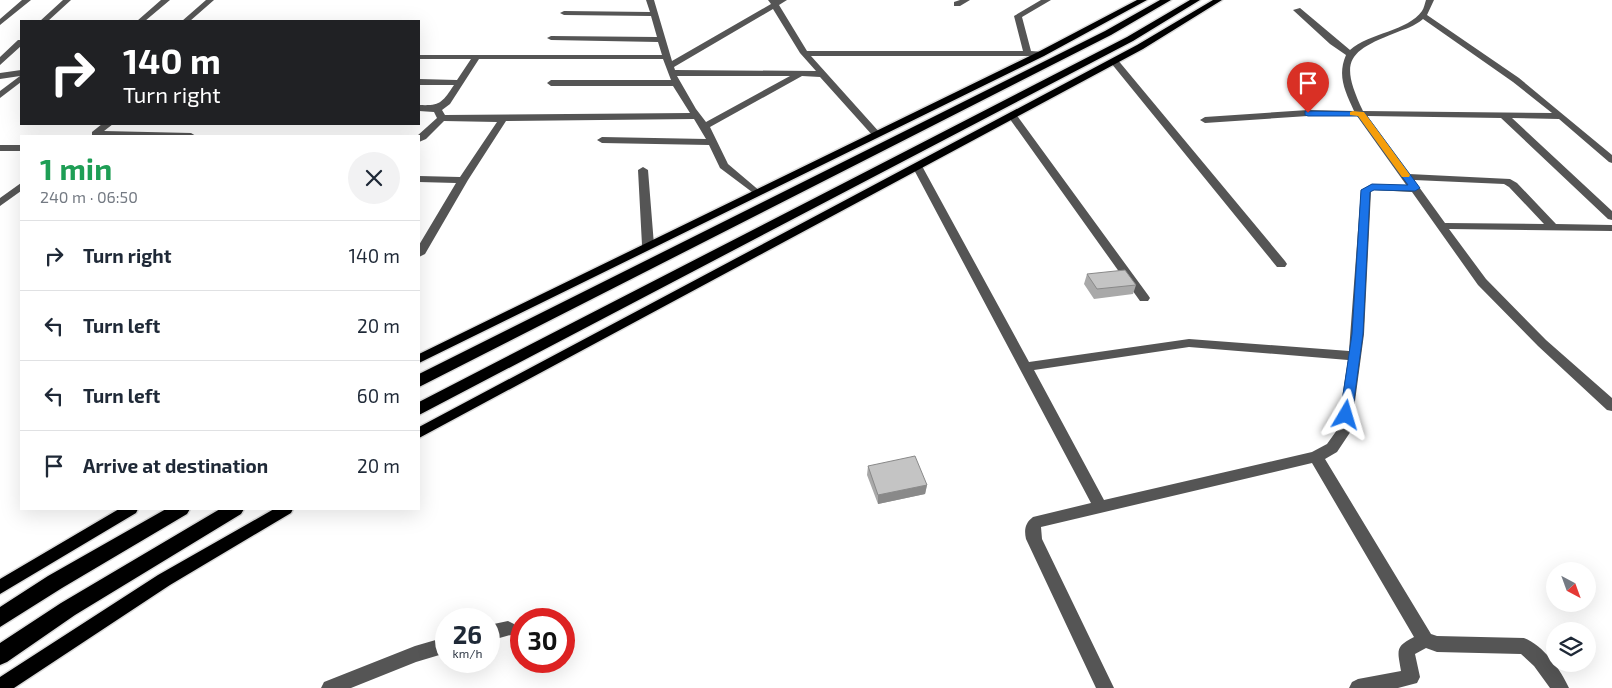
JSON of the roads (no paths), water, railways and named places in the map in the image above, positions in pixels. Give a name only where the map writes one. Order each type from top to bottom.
[{"type":"highway","points":[[420,380],[1108,33],[1167,0]]},
{"type":"highway","points":[[420,408],[1130,39],[1196,0]]},
{"type":"highway","points":[[0,618],[55,582],[179,510]]},
{"type":"highway","points":[[0,655],[68,609],[233,510]]},
{"type":"main road","points":[[420,359],[648,245],[1041,54],[1143,0]]},
{"type":"main road","points":[[420,432],[1114,61],[1178,26],[1218,0]]},
{"type":"main road","points":[[0,587],[129,510]]},
{"type":"main road","points":[[0,687],[164,580],[284,510]]},
{"type":"street","points":[[0,23],[27,0]]},
{"type":"street","points":[[45,20],[67,0]]},
{"type":"street","points":[[143,20],[166,0]]},
{"type":"street","points":[[187,20],[210,0]]},
{"type":"street","points":[[650,0],[666,57],[676,83],[696,116],[705,126],[724,166],[756,192]]},
{"type":"street","points":[[958,4],[966,0]]},
{"type":"street","points":[[1028,54],[1018,16],[1047,0]]},
{"type":"street","points":[[1430,0],[1430,6],[1423,15],[1409,24],[1368,42],[1350,54],[1345,68],[1351,95],[1361,114],[1482,282],[1542,343],[1612,406]]},
{"type":"street","points":[[671,70],[776,2],[804,53],[876,134]]},
{"type":"street","points":[[1296,10],[1350,54]]},
{"type":"street","points":[[564,13],[654,14]]},
{"type":"street","points":[[1423,15],[1516,80],[1612,160]]},
{"type":"street","points":[[551,38],[662,40]]},
{"type":"street","points":[[0,62],[20,43]]},
{"type":"street","points":[[804,53],[1041,54]]},
{"type":"street","points":[[420,57],[666,57]]},
{"type":"street","points":[[420,138],[423,137],[460,84],[476,58]]},
{"type":"street","points":[[1114,61],[1281,264]]},
{"type":"street","points":[[671,70],[822,74]]},
{"type":"street","points":[[0,76],[20,72]]},
{"type":"street","points":[[705,126],[801,74]]},
{"type":"street","points":[[0,95],[20,79]]},
{"type":"street","points":[[420,82],[460,84]]},
{"type":"street","points":[[551,83],[676,83]]},
{"type":"street","points":[[420,108],[439,113],[503,119],[511,117],[696,116]]},
{"type":"street","points":[[1205,120],[1293,114],[1560,116]]},
{"type":"street","points":[[1012,115],[1144,298]]},
{"type":"street","points":[[1502,115],[1612,217]]},
{"type":"street","points":[[420,252],[503,119]]},
{"type":"street","points":[[107,125],[95,134],[143,135]]},
{"type":"street","points":[[602,140],[712,142]]},
{"type":"street","points":[[0,148],[20,148]]},
{"type":"street","points":[[917,166],[1100,506]]},
{"type":"street","points":[[643,170],[648,245]]},
{"type":"street","points":[[420,179],[464,180]]},
{"type":"street","points":[[1106,688],[1034,539],[1031,530],[1034,524],[1038,521],[1100,506],[1316,457],[1332,448],[1344,431],[1358,334],[1366,190],[1372,187],[1411,183],[1506,181],[1513,185],[1552,226]]},
{"type":"street","points":[[0,203],[20,187]]},
{"type":"street","points":[[1442,226],[1612,228]]},
{"type":"street","points":[[1026,367],[1189,343],[1354,356]]},
{"type":"street","points":[[1316,457],[1425,640],[1437,644],[1524,646],[1540,660],[1560,688]]},
{"type":"street","points":[[500,631],[508,629]]},
{"type":"street","points":[[1358,688],[1411,677],[1406,652],[1410,647],[1425,640]]},
{"type":"street","points":[[330,688],[435,648]]}]
